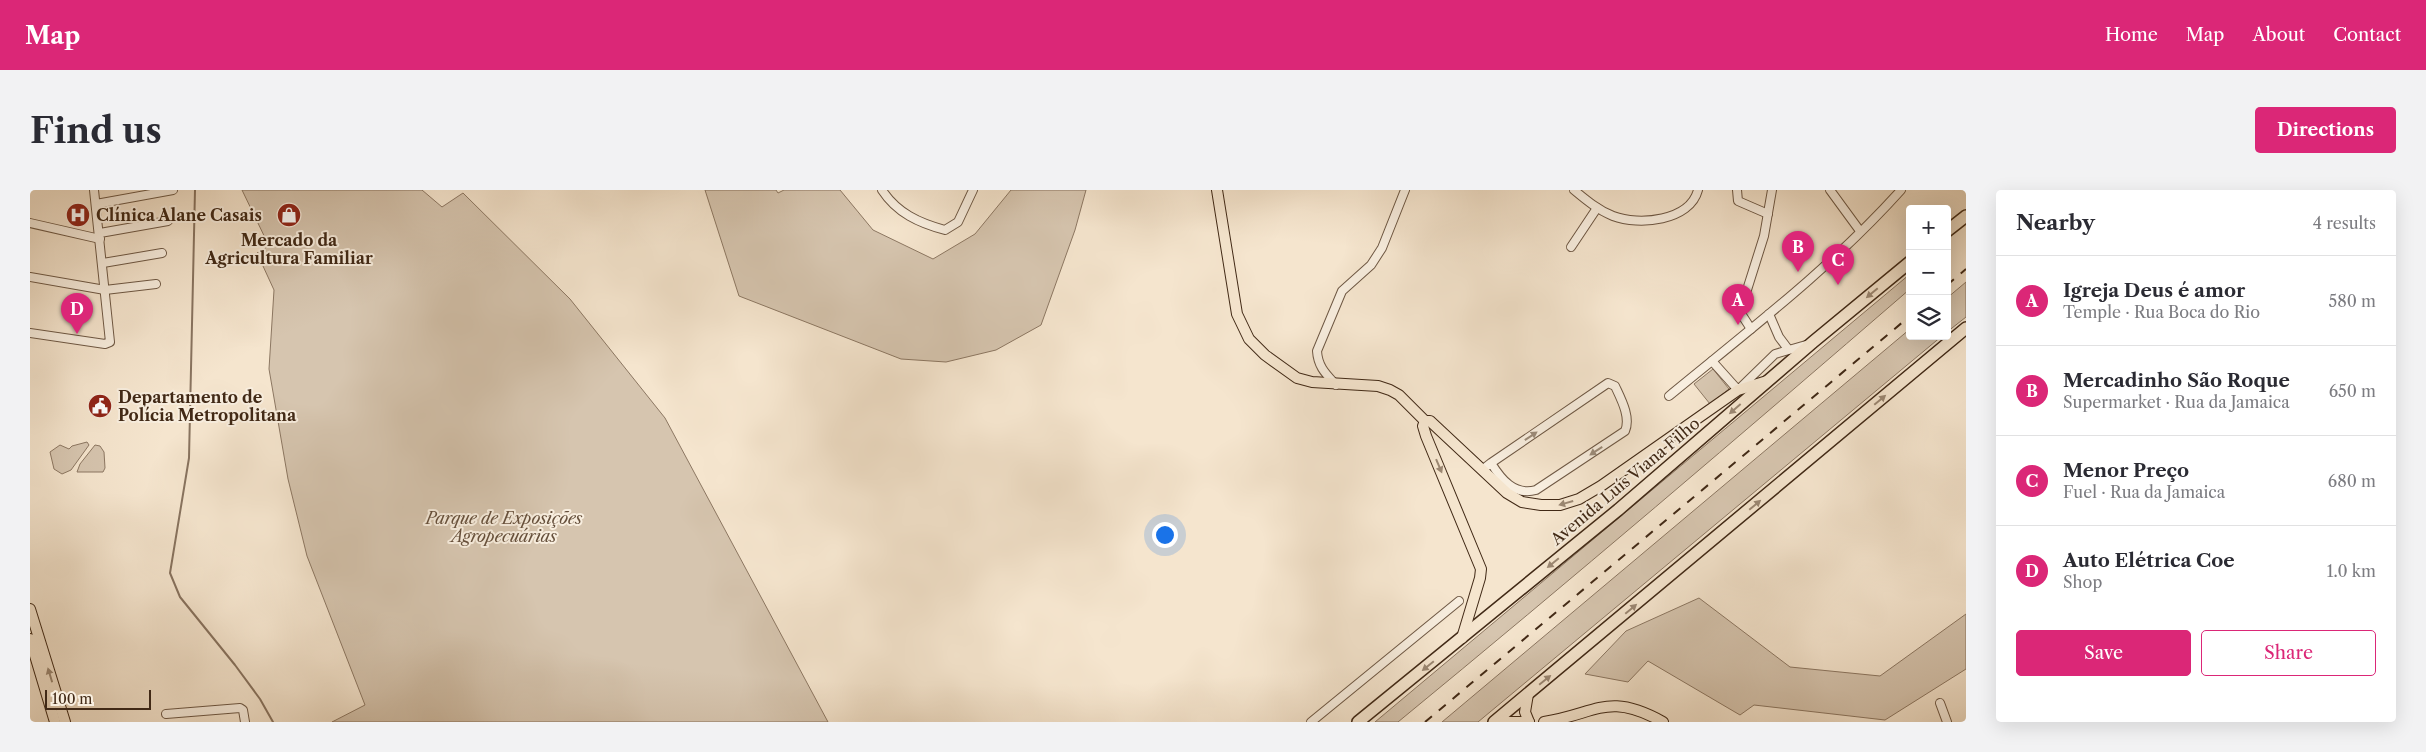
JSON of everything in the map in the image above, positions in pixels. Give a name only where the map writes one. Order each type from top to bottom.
[{"type":"highway","points":[[1951,228],[1966,216]]},
{"type":"highway","name":"Avenida Luís Viana Filho","points":[[1358,722],[1618,510],[1813,342],[1906,265]]},
{"type":"highway","points":[[1494,722],[1966,328]]},
{"type":"main road","points":[[1217,190],[1237,314],[1249,339],[1265,355],[1297,378],[1336,385],[1378,386],[1399,395],[1425,421],[1430,421],[1487,467],[1507,493],[1522,502],[1551,506],[1570,502],[1601,486],[1738,390],[1768,381]]},
{"type":"main road","points":[[1425,421],[1423,426],[1426,436],[1481,569],[1462,638]]},
{"type":"main road","points":[[30,609],[65,722]]},
{"type":"main road","points":[[30,639],[55,722]]},
{"type":"main road","points":[[1503,722],[1529,722],[1525,712],[1528,694]]},
{"type":"main road","points":[[1544,722],[1571,719],[1613,705],[1647,714],[1662,722]]},
{"type":"street","points":[[30,333],[106,344],[111,340],[94,190]]},
{"type":"street","points":[[96,204],[173,190]]},
{"type":"street","points":[[882,190],[895,208],[930,226],[945,230],[958,222],[973,190]]},
{"type":"street","points":[[1336,385],[1321,369],[1317,351],[1342,291],[1371,265],[1382,248],[1405,190]]},
{"type":"street","points":[[1574,190],[1584,193],[1596,208],[1613,216],[1638,220],[1676,215],[1690,205],[1698,190]]},
{"type":"street","points":[[1737,190],[1738,201],[1768,214]]},
{"type":"street","points":[[1751,329],[1740,312],[1764,236],[1772,190]]},
{"type":"street","points":[[1830,190],[1860,231]]},
{"type":"street","points":[[1669,396],[1769,314],[1860,231],[1900,190]]},
{"type":"street","points":[[1571,247],[1596,208]]},
{"type":"street","points":[[30,223],[100,236],[168,221]]},
{"type":"street","points":[[103,263],[162,253]]},
{"type":"street","points":[[30,276],[105,290],[156,284]]},
{"type":"street","points":[[1769,314],[1779,337],[1788,349]]},
{"type":"street","points":[[1712,361],[1738,390],[1775,354],[1788,349],[1797,349],[1813,342]]},
{"type":"street","points":[[1608,383],[1615,386],[1625,408],[1627,423],[1625,431],[1536,490],[1530,491],[1506,485],[1487,467],[1608,383]]},
{"type":"street","points":[[1311,722],[1457,603],[1473,601]]},
{"type":"street","points":[[1940,703],[1946,722]]},
{"type":"street","points":[[166,714],[240,708],[244,712],[245,722]]},
{"type":"green space","name":"Parque de Exposições Agropecuárias","points":[[242,190],[422,190],[442,207],[463,193],[570,299],[665,418],[828,722],[332,722],[365,705],[307,556],[288,479],[269,369],[274,290],[257,253],[269,246]]},
{"type":"green space","points":[[705,190],[776,190],[778,193],[784,190],[840,190],[873,230],[933,259],[975,234],[1011,190],[1086,190],[1075,230],[1041,325],[996,350],[946,362],[901,359],[739,296]]},
{"type":"green space","points":[[1906,277],[1906,292],[1527,615],[1398,722],[1375,722]]},
{"type":"green space","points":[[1966,282],[1966,317],[1951,329],[1951,295]]},
{"type":"green space","points":[[1906,332],[1906,340],[1937,340],[1478,722],[1442,722]]},
{"type":"green space","points":[[1713,369],[1729,389],[1710,404],[1694,384]]},
{"type":"green space","points":[[87,442],[89,445],[71,470],[62,474],[54,469],[50,452],[60,445],[69,449],[72,446]]},
{"type":"green space","points":[[95,445],[100,446],[104,452],[105,468],[103,472],[77,472],[80,464]]},
{"type":"green space","points":[[1699,598],[1790,667],[1880,676],[1966,614],[1966,669],[1885,720],[1754,705],[1740,715],[1648,661],[1628,682],[1585,674],[1626,631]]},
{"type":"waterway","points":[[195,190],[189,458],[170,573],[180,597],[235,665],[260,699],[273,722]]},
{"type":"railway","points":[[1951,282],[1966,269]]},
{"type":"railway","points":[[1425,722],[1906,319]]},
{"type":"place","name":"Clínica Alane Casais","points":[[78,215]]},
{"type":"place","name":"Mercado da Agricultura Familiar","points":[[289,215]]},
{"type":"place","name":"Mercadinho São Roque","points":[[1798,272]]},
{"type":"place","name":"Menor Preço","points":[[1838,285]]},
{"type":"place","name":"Igreja Deus é amor","points":[[1738,325]]},
{"type":"place","name":"Auto Elétrica Coe","points":[[77,334]]},
{"type":"place","name":"Departamento de Polícia Metropolitana","points":[[100,406]]}]
